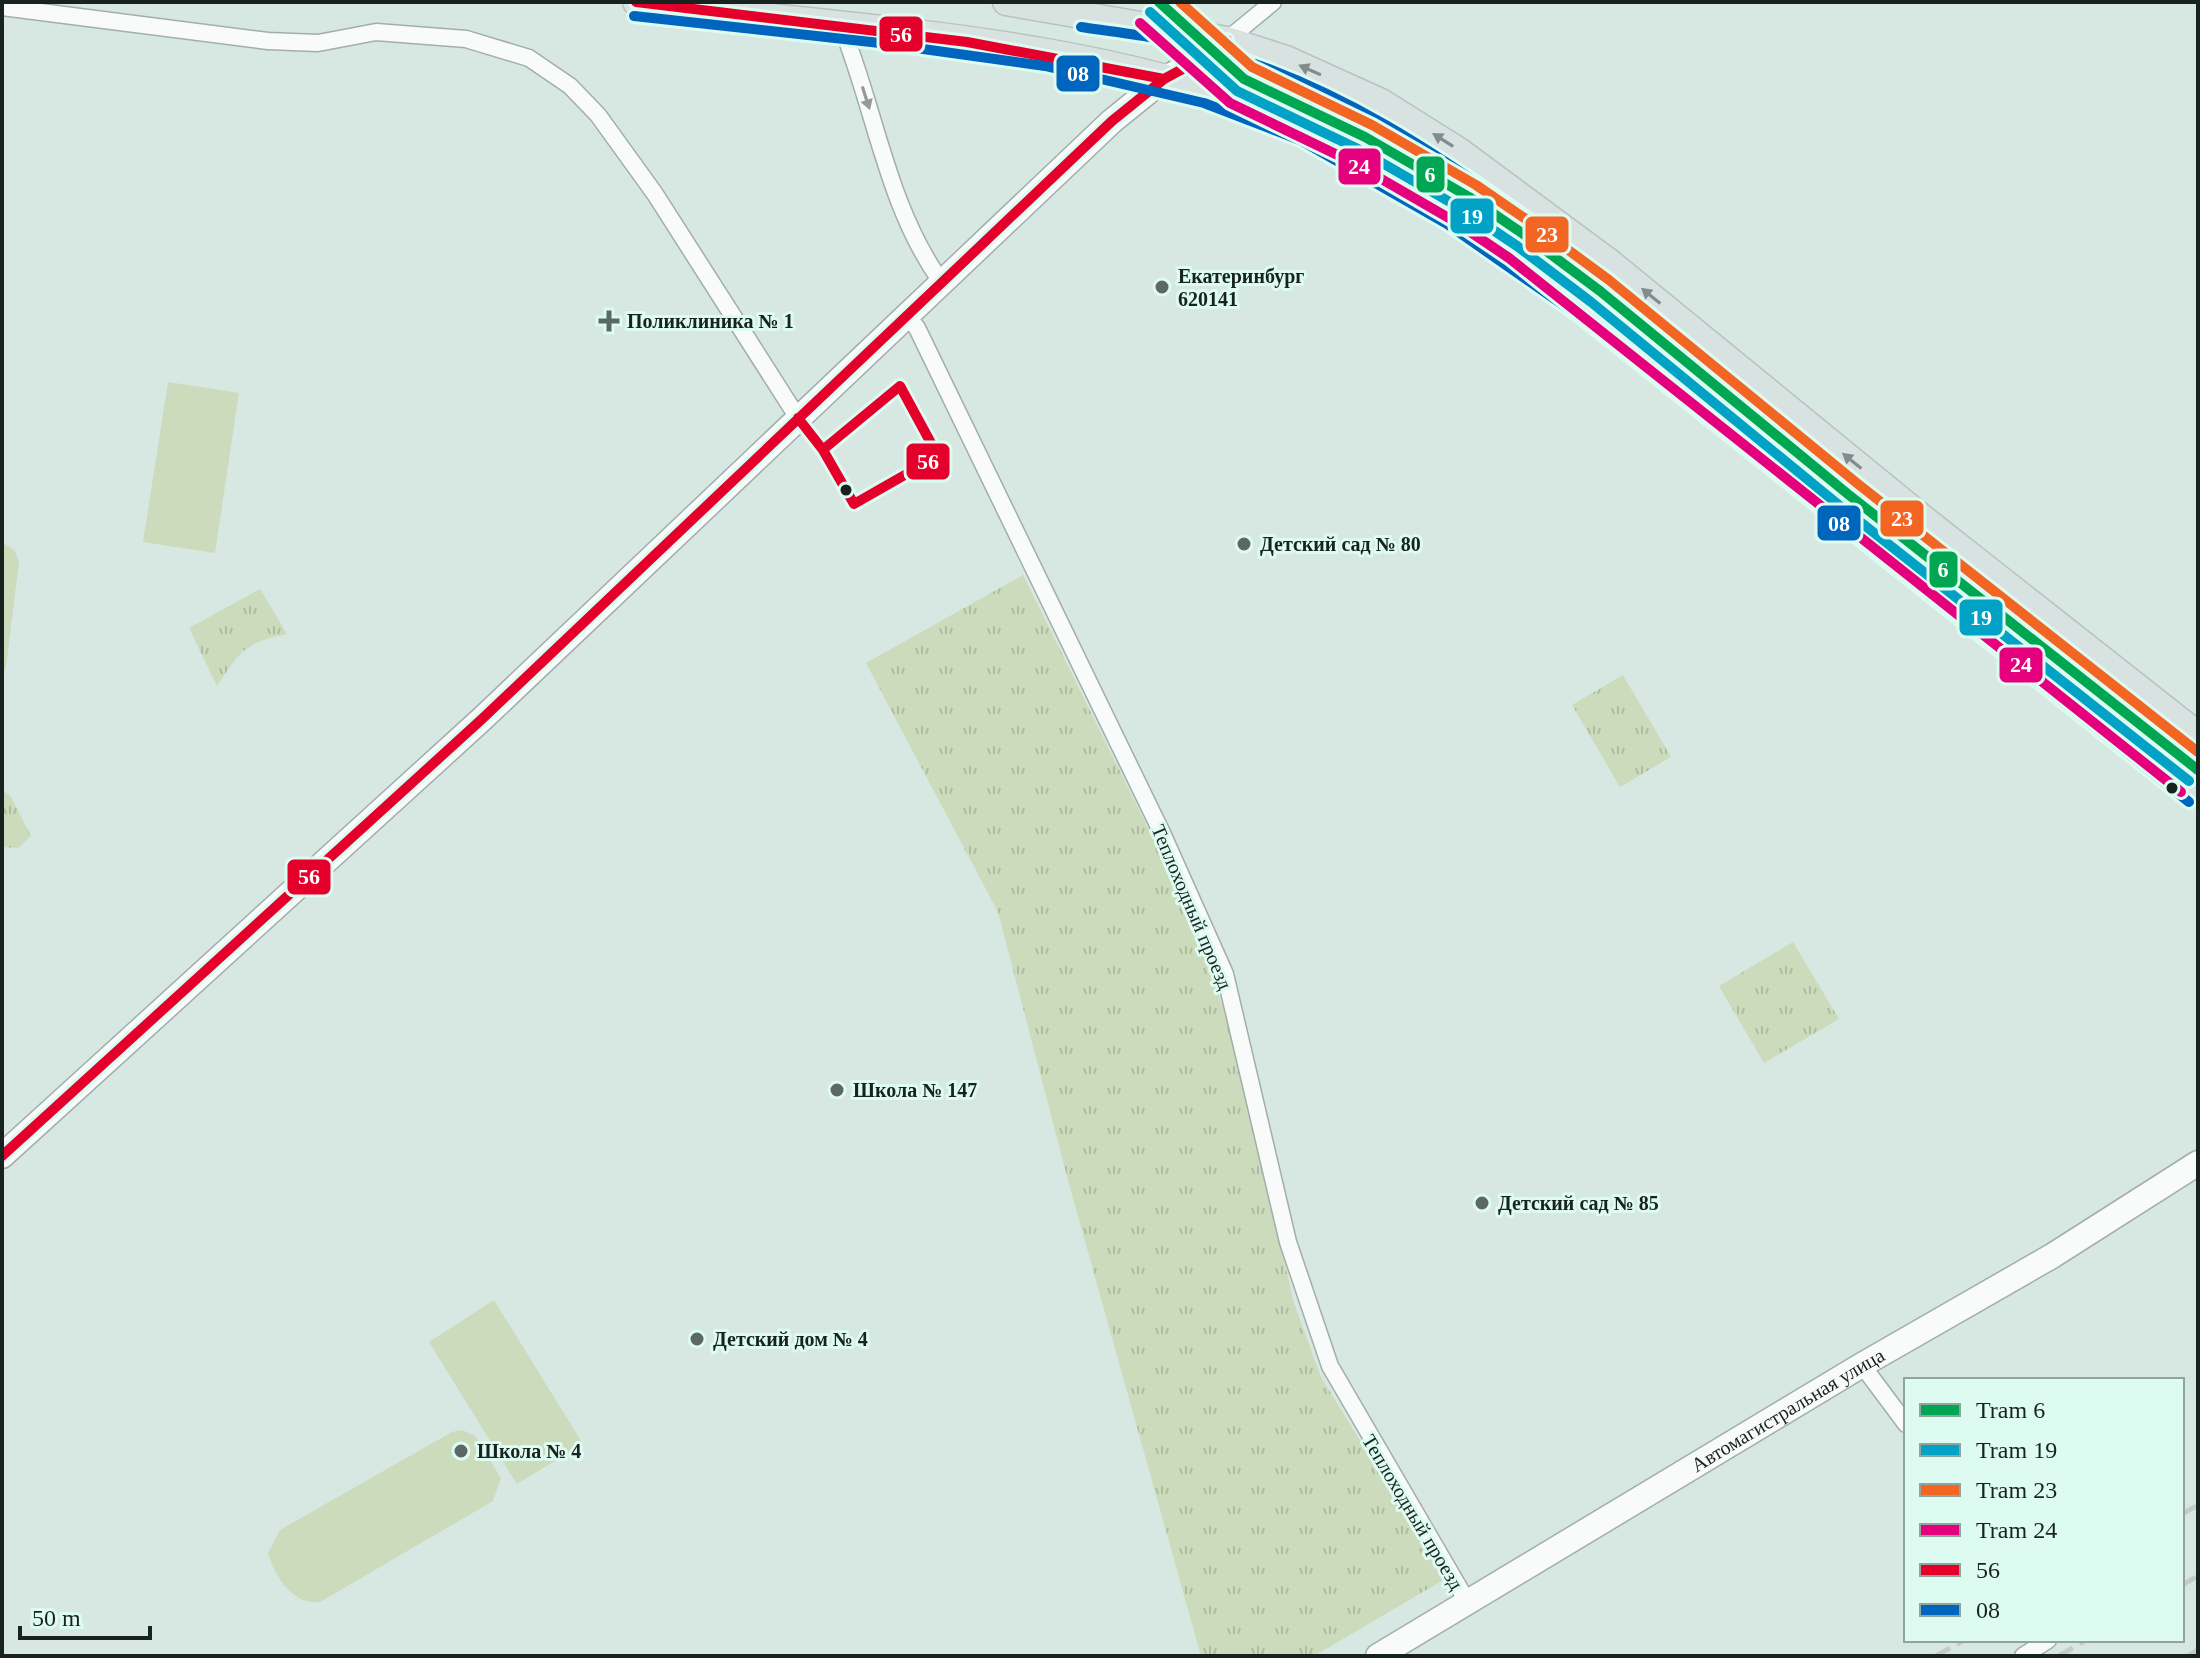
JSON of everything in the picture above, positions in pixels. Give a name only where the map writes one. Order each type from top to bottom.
[{"type":"main road","points":[[636,2],[841,25],[1075,57],[1230,97],[1288,118],[1431,196],[1499,239],[1765,444],[2198,791]]},
{"type":"main road","points":[[1006,2],[1227,40],[1286,59],[1381,102],[1459,151],[1609,262],[1930,524],[2198,735]]},
{"type":"main road","points":[[2,1156],[482,719],[940,280],[1112,121],[1164,79],[1214,52],[1227,40]]},
{"type":"main road","name":"Автомагистральная улица","points":[[1378,1656],[1862,1365],[2052,1256],[2198,1163]]},
{"type":"street","points":[[1227,40],[1273,2]]},
{"type":"street","points":[[2,7],[268,41],[318,43],[376,32],[466,39],[529,58],[570,86],[598,115],[663,207],[798,418]]},
{"type":"street","points":[[841,25],[902,210],[920,252],[940,280]]},
{"type":"street","name":"Теплоходный проезд","points":[[906,315],[917,328],[1162,833],[1225,974],[1288,1242],[1330,1366],[1468,1603]]},
{"type":"street","points":[[1862,1365],[1904,1421]]},
{"type":"street","points":[[2023,1656],[2045,1642]]},
{"type":"green space","points":[[168,382],[239,393],[215,553],[143,542]]},
{"type":"green space","points":[[2,542],[14,550],[19,561],[6,667],[2,676]]},
{"type":"green space","points":[[1023,575],[1195,923],[1233,1038],[1294,1303],[1321,1377],[1445,1579],[1314,1656],[1201,1656],[1069,1184],[998,912],[866,663]]},
{"type":"green space","points":[[260,589],[287,634],[261,641],[244,650],[217,686],[189,628]]},
{"type":"green space","points":[[1623,675],[1671,757],[1620,787],[1572,705]]},
{"type":"green space","points":[[2,789],[11,797],[31,836],[18,848],[2,847]]},
{"type":"green space","points":[[1793,942],[1839,1019],[1764,1063],[1719,986]]},
{"type":"green space","points":[[494,1300],[583,1444],[517,1484],[429,1342]]},
{"type":"green space","points":[[462,1430],[475,1436],[501,1478],[493,1501],[320,1602],[302,1599],[286,1588],[268,1553],[280,1530],[452,1432]]},
{"type":"railway","points":[[2184,1513],[2198,1505]]},
{"type":"railway","points":[[2184,1584],[2198,1576]]},
{"type":"railway","points":[[1936,1656],[1960,1642]]},
{"type":"railway","points":[[2059,1656],[2083,1642]]},
{"type":"railway","points":[[2188,1656],[2198,1650]]},
{"type":"tram line","name":"6","points":[[1159,2],[1244,79],[1365,137],[1469,197],[1525,235],[1600,291],[1849,495],[2198,770]]},
{"type":"tram line","name":"23","points":[[1180,2],[1252,67],[1372,125],[1476,185],[1533,224],[1609,280],[1858,484],[2198,752]]},
{"type":"tram line","name":"19","points":[[1150,12],[1237,91],[1358,149],[1462,209],[1517,246],[2189,781]]},
{"type":"tram line","name":"24","points":[[1140,23],[1230,103],[1352,162],[1454,221],[1509,258],[2181,792]]},
{"type":"transit line","name":"56","points":[[636,2],[967,42],[1164,79]]},
{"type":"transit line","name":"08","points":[[634,16],[880,43],[1045,66],[1204,103],[1300,140],[1447,224],[1579,316],[2189,802]]},
{"type":"transit line","name":"08","points":[[1081,27],[1192,45],[1300,81],[1386,125],[1469,177],[1549,234]]},
{"type":"transit line","name":"56","points":[[2,1156],[482,719],[1112,121],[1164,79],[1214,52],[1227,40]]},
{"type":"transit line","name":"56","points":[[798,418],[823,450],[854,504],[938,456],[900,386],[825,448]]},
{"type":"place","name":"Екатеринбург 620141","points":[[1162,287]]},
{"type":"place","name":"Поликлиника № 1","points":[[609,321]]},
{"type":"place","name":"Детский сад № 80","points":[[1244,544]]},
{"type":"place","name":"Школа № 147","points":[[837,1090]]},
{"type":"place","name":"Детский сад № 85","points":[[1482,1203]]},
{"type":"place","name":"Детский дом № 4","points":[[697,1339]]},
{"type":"place","name":"Школа № 4","points":[[461,1451]]}]
